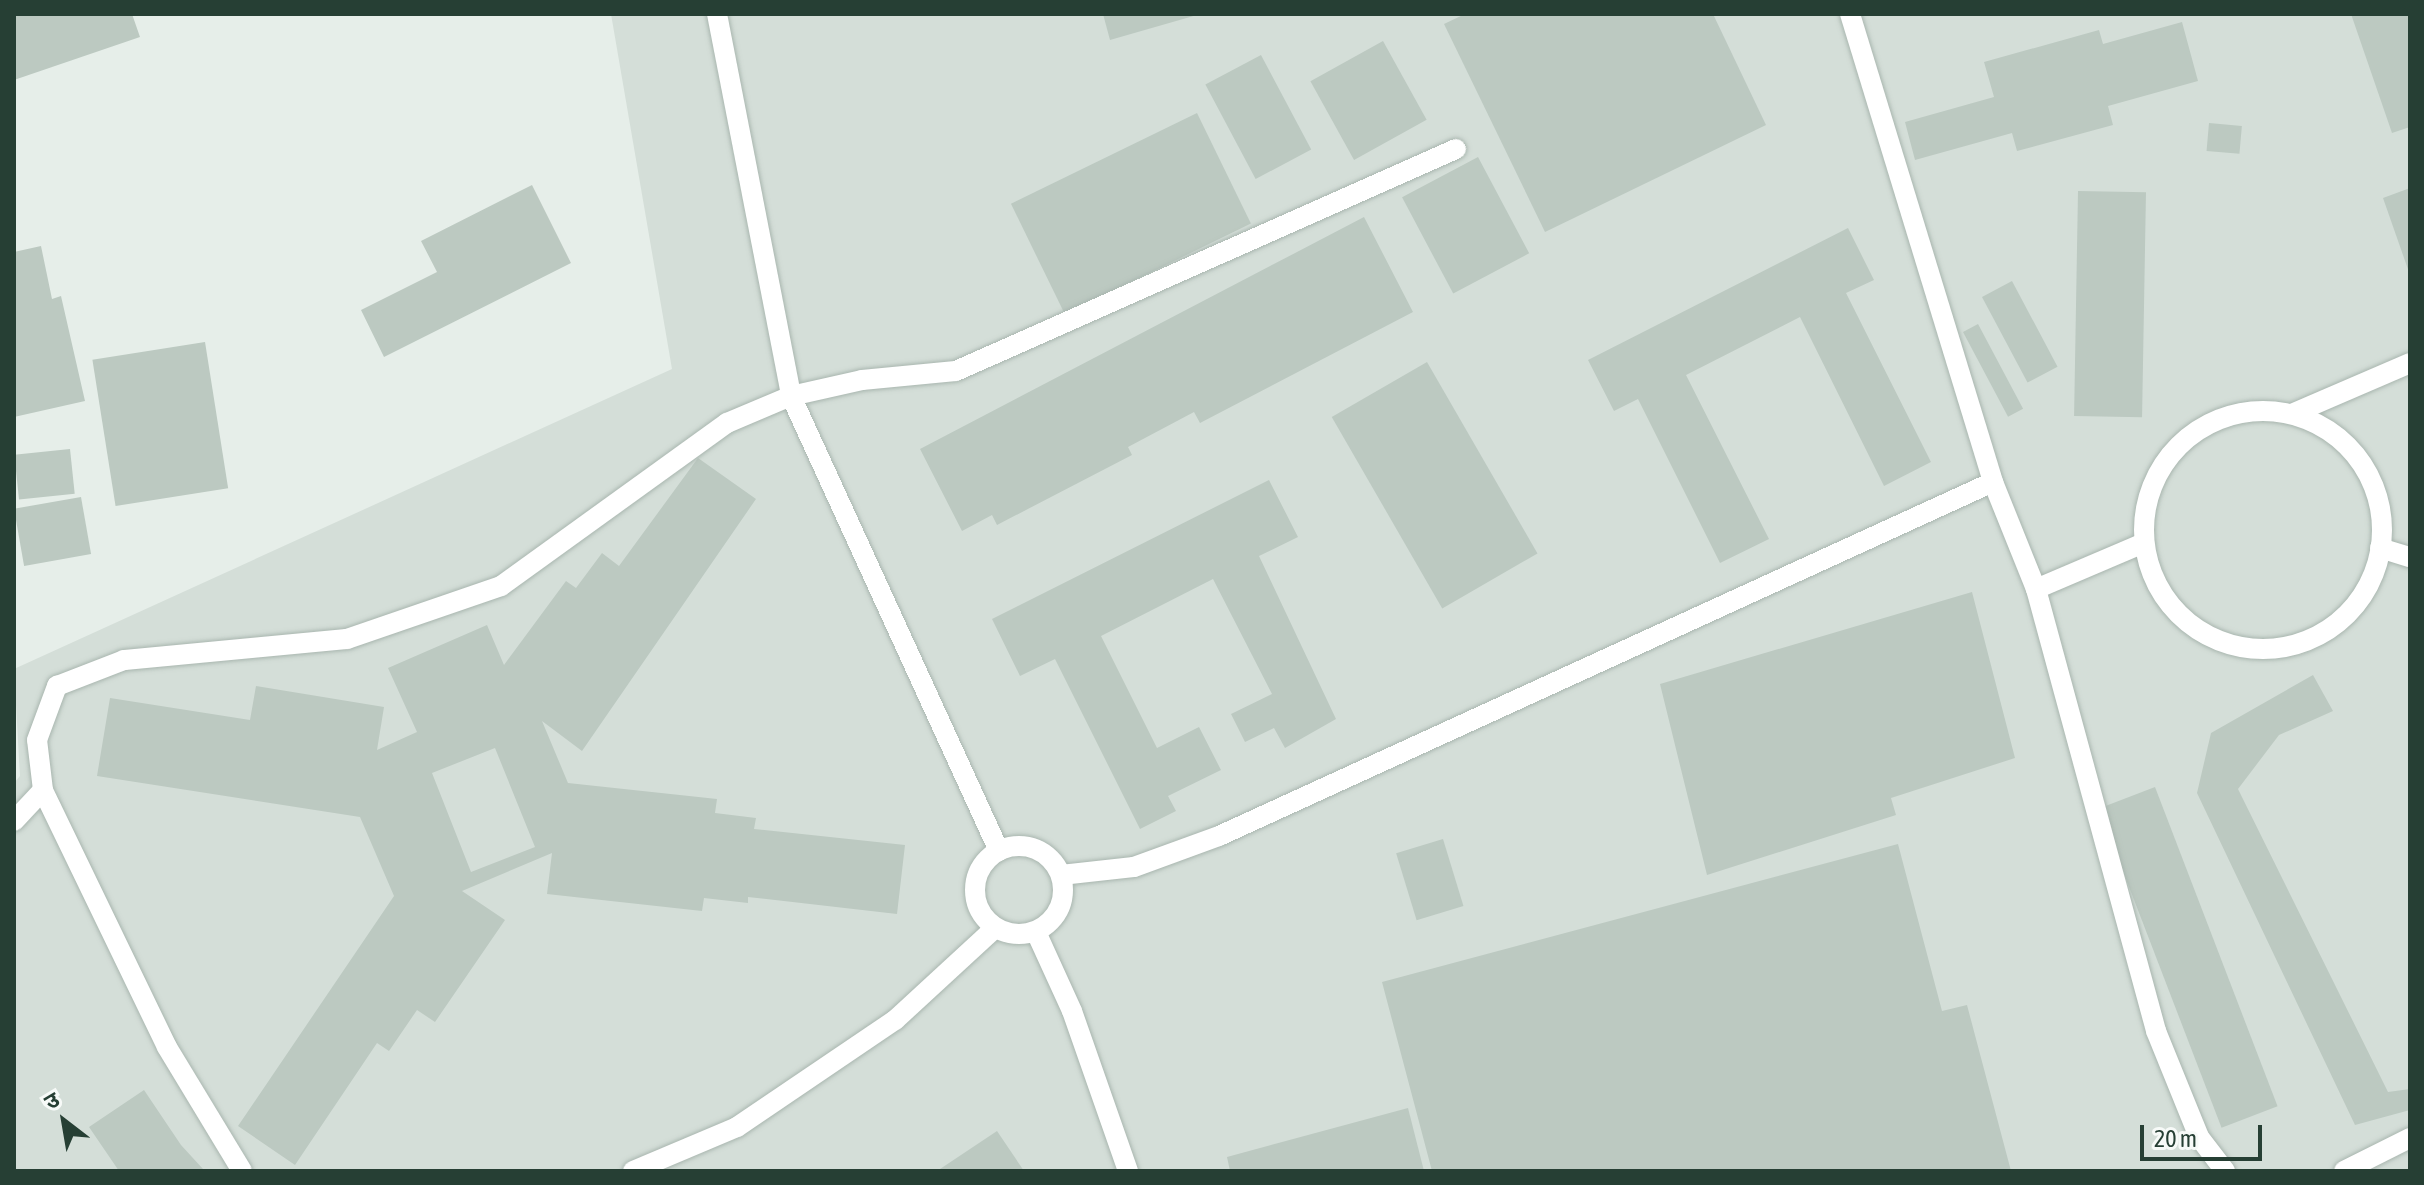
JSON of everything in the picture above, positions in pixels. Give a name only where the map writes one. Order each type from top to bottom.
[{"type":"lane","points":[[717,14],[791,396],[999,851]]},
{"type":"lane","points":[[1850,14],[1993,482],[2036,589],[2156,1031],[2199,1137],[2225,1171]]},
{"type":"lane","points":[[242,1171],[167,1047],[43,790],[37,740],[57,686],[124,660],[347,639],[501,586],[699,440],[791,396],[956,371],[1456,149]]},
{"type":"lane","points":[[2294,413],[2410,363]]},
{"type":"lane","points":[[2256,410],[2294,413],[2329,429],[2358,455],[2376,489],[2380,548],[2358,603],[2328,630],[2291,646],[2250,649],[2211,638],[2178,615],[2155,582],[2144,543],[2146,505],[2160,469],[2185,439],[2217,419],[2256,410]]},
{"type":"lane","points":[[1061,875],[1134,867],[1219,836],[1993,482]]},
{"type":"lane","points":[[2036,589],[2144,543]]},
{"type":"lane","points":[[2380,548],[2410,557]]},
{"type":"lane","points":[[14,821],[43,790]]},
{"type":"lane","points":[[633,1171],[750,1118],[895,1020],[995,928],[1036,932],[1058,912],[1061,875],[1035,848],[999,851],[982,866],[975,893],[995,928]]},
{"type":"lane","points":[[1036,932],[1072,1011],[1128,1171]]},
{"type":"lane","points":[[2344,1171],[2410,1138]]},
{"type":"shaded area","points":[[611,14],[2410,14],[2410,1171],[14,1171],[14,783],[20,776],[14,669],[672,369]]},
{"type":"building","points":[[14,14],[132,14],[140,37],[14,80]]},
{"type":"building","points":[[1103,14],[1197,14],[1197,15],[1110,40]]},
{"type":"building","points":[[1465,14],[1713,14],[1766,125],[1545,232],[1444,24]]},
{"type":"building","points":[[2351,14],[2410,14],[2410,127],[2392,133]]},
{"type":"building","points":[[2182,22],[2198,81],[2108,106],[2113,125],[2017,151],[2012,133],[1915,160],[1905,122],[1994,97],[1984,62],[2099,30],[2103,44]]},
{"type":"building","points":[[1383,41],[1427,120],[1354,160],[1310,81]]},
{"type":"building","points":[[1261,55],[1311,149],[1256,179],[1205,85]]},
{"type":"building","points":[[1197,113],[1251,224],[1065,314],[1011,204]]},
{"type":"building","points":[[2209,123],[2242,126],[2239,154],[2207,151]]},
{"type":"building","points":[[1478,157],[1529,253],[1453,294],[1402,197]]},
{"type":"building","points":[[532,185],[571,263],[384,357],[361,310],[437,272],[421,241]]},
{"type":"building","points":[[2410,188],[2410,275],[2383,198]]},
{"type":"building","points":[[2078,191],[2146,192],[2142,417],[2074,416]]},
{"type":"building","points":[[1364,217],[1413,312],[1200,423],[1194,412],[1128,447],[1132,455],[997,525],[992,515],[962,531],[920,449]]},
{"type":"building","points":[[1848,228],[1874,280],[1846,293],[1931,462],[1884,486],[1800,317],[1686,375],[1769,539],[1720,563],[1638,399],[1614,411],[1588,360]]},
{"type":"building","points":[[41,246],[52,299],[61,296],[85,401],[14,417],[14,252]]},
{"type":"building","points":[[2012,281],[2058,367],[2028,383],[1982,297]]},
{"type":"building","points":[[1978,324],[2023,409],[2008,417],[1963,332]]},
{"type":"building","points":[[205,342],[228,488],[116,506],[92,360]]},
{"type":"building","points":[[1427,362],[1538,553],[1442,608],[1332,417]]},
{"type":"building","points":[[70,449],[75,494],[19,500],[14,455]]},
{"type":"building","points":[[698,458],[756,499],[582,751],[542,721],[568,783],[717,799],[715,813],[756,818],[754,829],[905,845],[897,914],[748,897],[748,903],[704,898],[702,911],[547,894],[552,853],[462,891],[505,920],[435,1022],[417,1010],[389,1051],[377,1043],[295,1165],[238,1126],[394,896],[360,817],[97,776],[110,698],[250,720],[256,686],[384,707],[377,750],[417,732],[388,668],[487,625],[504,665],[566,581],[576,588],[602,553],[619,566]],"holes":[[[495,748],[535,847],[471,872],[432,773]]]},
{"type":"building","points":[[1269,480],[1298,537],[1259,556],[1336,719],[1285,748],[1274,728],[1245,742],[1231,714],[1272,694],[1213,579],[1101,636],[1157,748],[1199,727],[1221,770],[1168,796],[1176,811],[1140,829],[1055,659],[1020,676],[992,619]]},
{"type":"building","points":[[81,497],[91,554],[24,566],[14,509]]},
{"type":"building","points":[[1972,592],[2015,758],[1891,798],[1896,815],[1707,875],[1660,684]]},
{"type":"building","points":[[2313,675],[2333,711],[2279,735],[2238,789],[2388,1092],[2410,1089],[2410,1110],[2355,1125],[2197,793],[2211,733]]},
{"type":"building","points":[[2155,787],[2278,1106],[2222,1128],[2099,809]]},
{"type":"building","points":[[1443,839],[1463,906],[1417,920],[1396,853]]},
{"type":"building","points":[[1898,844],[1942,1011],[1967,1005],[2011,1171],[1432,1171],[1382,982]]},
{"type":"building","points":[[144,1090],[181,1145],[203,1169],[119,1171],[89,1127]]},
{"type":"building","points":[[1408,1108],[1424,1171],[1230,1171],[1227,1157]]},
{"type":"building","points":[[997,1131],[1024,1171],[937,1171]]}]
